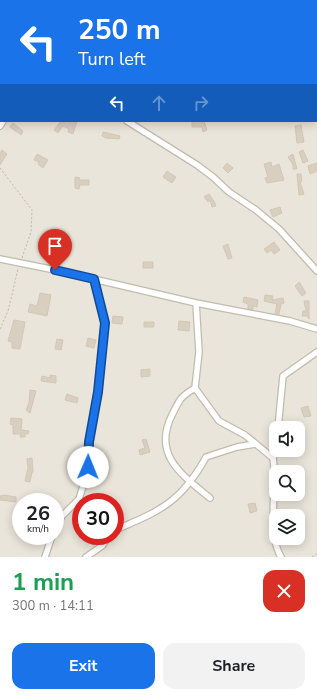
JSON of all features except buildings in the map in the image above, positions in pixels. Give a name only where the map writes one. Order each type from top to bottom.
[{"type":"street","points":[[129,122],[197,165],[229,192],[256,210],[279,229],[317,271]]},
{"type":"street","points":[[0,259],[196,303],[290,321],[317,329]]},
{"type":"street","points":[[64,514],[79,498],[88,467],[89,442],[98,392],[105,323],[94,279]]},
{"type":"street","points":[[196,303],[199,352],[195,388],[219,421],[245,435],[273,458],[275,471],[274,532],[281,557]]},
{"type":"street","points":[[279,421],[282,376],[317,352]]},
{"type":"street","points":[[195,388],[181,396],[167,425],[165,444],[175,468],[210,498]]},
{"type":"street","points":[[124,526],[145,517],[178,496],[200,468],[206,456],[237,446],[255,444]]},
{"type":"street","points":[[45,557],[49,545]]},
{"type":"street","points":[[86,557],[103,545]]},
{"type":"path","points":[[0,168],[32,210],[31,232],[19,264],[8,311],[0,329]]},
{"type":"path","points":[[312,557],[317,554]]},
{"type":"shaded area","points":[[0,122],[317,122],[317,557],[0,557]]},
{"type":"route","points":[[55,270],[94,279],[105,323],[102,364],[89,442],[88,467]]}]
